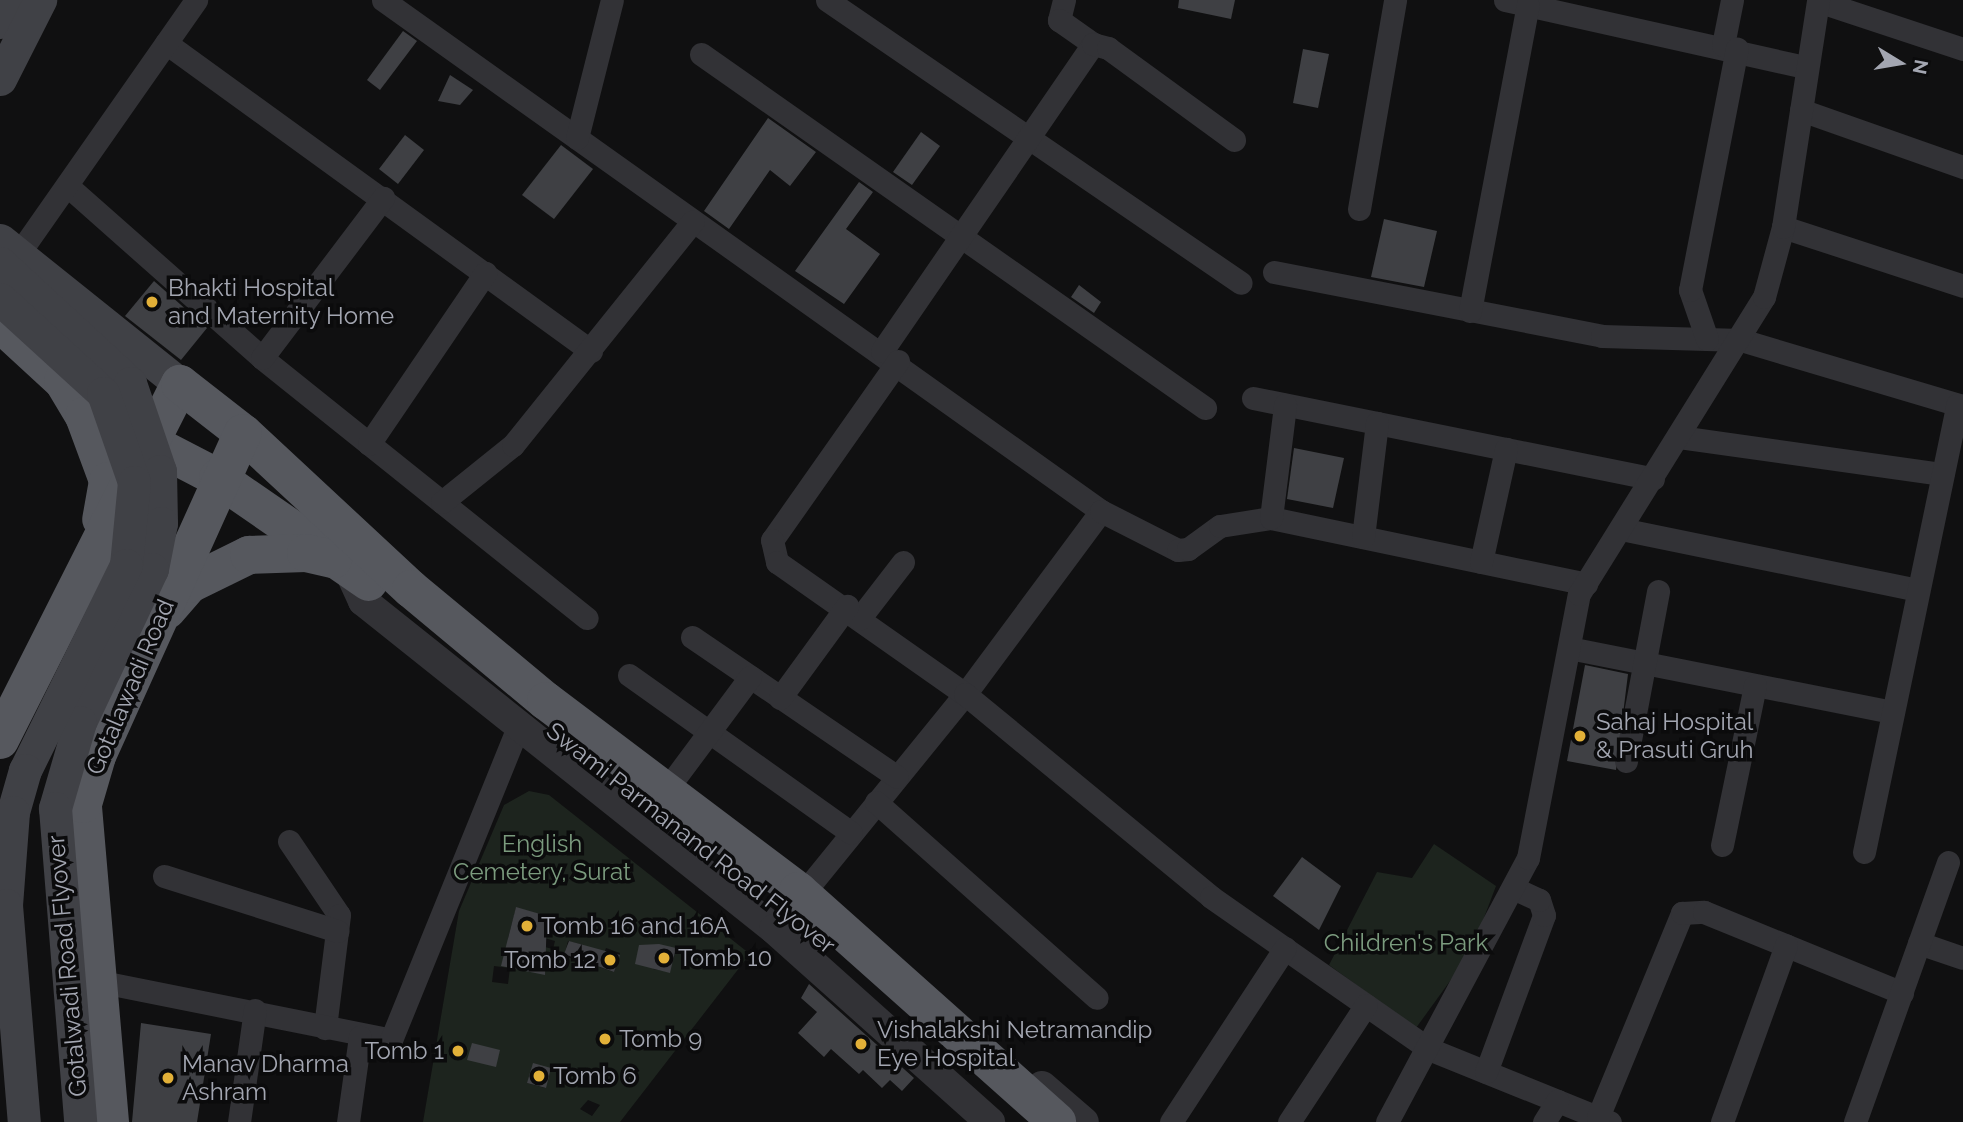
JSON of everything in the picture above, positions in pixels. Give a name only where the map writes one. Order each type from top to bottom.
[{"type":"highway","points":[[1,316],[63,381],[99,446],[108,481],[94,556]]},
{"type":"highway","points":[[0,740],[94,556],[147,441],[180,384],[243,433],[360,561]]},
{"type":"highway","name":"Gotalawadi Road","points":[[110,1122],[83,804],[97,756],[142,658],[218,478],[243,433]]},
{"type":"highway","points":[[147,441],[218,478],[360,561]]},
{"type":"highway","points":[[142,658],[167,610],[190,584],[218,569],[276,551],[360,561]]},
{"type":"highway","name":"Swami Parmanand Road Flyover","points":[[360,561],[783,905],[1030,1122]]},
{"type":"highway","name":"Swami Parmanand Road Flyover","points":[[399,593],[798,891],[1057,1122]]},
{"type":"main road","points":[[0,22],[11,0]]},
{"type":"main road","points":[[0,79],[40,0]]},
{"type":"main road","points":[[0,223],[6,252],[180,384]]},
{"type":"main road","name":"Gotalwadi Road Flyover","points":[[6,252],[130,383],[160,471],[161,523],[152,569],[80,722],[55,808],[80,1122]]},
{"type":"main road","points":[[1,316],[147,441]]},
{"type":"main road","name":"Gotalwadi Road Flyover","points":[[1,316],[103,393],[134,482],[126,565],[24,770],[13,812],[6,905],[23,1122]]},
{"type":"street","points":[[6,252],[70,188],[196,0]]},
{"type":"street","points":[[383,0],[693,221],[890,356],[1101,511],[1178,550],[1188,550],[1220,526],[1271,518],[1586,584]]},
{"type":"street","points":[[577,138],[612,0]]},
{"type":"street","points":[[827,0],[1241,283]]},
{"type":"street","points":[[1064,0],[1059,20],[1093,44],[1108,48],[1234,139]]},
{"type":"street","points":[[1359,209],[1395,0]]},
{"type":"street","points":[[1505,0],[1528,5],[1570,7],[1804,67]]},
{"type":"street","points":[[1707,339],[1690,290],[1730,47],[1732,0]]},
{"type":"street","points":[[1387,1122],[1429,1049],[1528,858],[1569,648],[1586,584],[1741,340],[1764,297],[1783,227],[1801,110],[1804,67],[1818,1],[1963,49]]},
{"type":"street","points":[[1470,311],[1528,5]]},
{"type":"street","points":[[166,43],[591,351]]},
{"type":"street","points":[[1093,44],[1024,137],[958,238],[890,356],[772,540],[777,562],[965,694],[1211,897],[1429,1049],[1604,1120],[1682,913],[1704,912],[1902,993]]},
{"type":"street","points":[[702,54],[958,238],[1205,408]]},
{"type":"street","points":[[1801,110],[1963,167]]},
{"type":"street","points":[[70,188],[262,358],[587,618]]},
{"type":"street","points":[[262,358],[383,198]]},
{"type":"street","points":[[442,502],[513,445],[693,221]]},
{"type":"street","points":[[1783,227],[1963,286]]},
{"type":"street","points":[[1274,272],[1602,336],[1741,340],[1960,405],[1942,474],[1864,852]]},
{"type":"street","points":[[369,444],[485,273]]},
{"type":"street","points":[[1253,398],[1653,479]]},
{"type":"street","points":[[1271,518],[1285,405]]},
{"type":"street","points":[[1363,537],[1377,423]]},
{"type":"street","points":[[1679,437],[1942,474]]},
{"type":"street","points":[[1481,562],[1506,449]]},
{"type":"street","points":[[774,929],[965,694],[1101,511]]},
{"type":"street","points":[[1621,529],[1918,590]]},
{"type":"street","points":[[990,1122],[774,929],[517,729],[363,601],[360,561],[414,578],[675,778],[808,884],[1084,1122]]},
{"type":"street","points":[[780,698],[853,613],[903,562]]},
{"type":"street","points":[[1626,761],[1658,591]]},
{"type":"street","points":[[692,638],[897,777]]},
{"type":"street","points":[[1569,648],[1893,712]]},
{"type":"street","points":[[629,675],[851,833]]},
{"type":"street","points":[[675,778],[750,677]]},
{"type":"street","points":[[1722,845],[1755,685]]},
{"type":"street","points":[[97,981],[255,1010],[382,1042],[398,1031],[517,729]]},
{"type":"street","points":[[876,802],[1097,998]]},
{"type":"street","points":[[289,841],[336,903],[337,931],[325,1028]]},
{"type":"street","points":[[1855,1122],[1948,862]]},
{"type":"street","points":[[164,876],[337,931]]},
{"type":"street","points":[[1486,1072],[1544,915],[1539,901],[1513,888]]},
{"type":"street","points":[[1919,943],[1963,958]]},
{"type":"street","points":[[1722,1122],[1786,945]]},
{"type":"street","points":[[1171,1122],[1285,948]]},
{"type":"street","points":[[1289,1122],[1366,1005]]},
{"type":"street","points":[[239,1122],[255,1010]]},
{"type":"street","points":[[348,1122],[360,1037]]},
{"type":"street","points":[[1544,1122],[1557,1101]]},
{"type":"green space","name":"English Cemetery, Surat","points":[[529,791],[549,795],[750,954],[620,1122],[423,1122],[459,911],[504,805]],"holes":[[[516,908],[547,916],[541,937],[555,941],[553,949],[508,938]],[[568,941],[583,945],[579,961],[564,956]],[[606,948],[620,953],[614,972],[599,967]],[[676,949],[670,972],[653,969]],[[494,966],[510,968],[508,984],[492,982]],[[551,1068],[545,1088],[527,1083]],[[588,1100],[600,1105],[592,1116],[580,1109]]]},
{"type":"green space","name":"Children's Park","points":[[1434,844],[1496,886],[1471,952],[1416,1028],[1329,965],[1377,872],[1412,878]]},
{"type":"building","points":[[1179,0],[1235,0],[1231,19],[1178,8]]},
{"type":"building","points":[[403,31],[417,41],[380,90],[367,80]]},
{"type":"building","points":[[1303,49],[1329,54],[1318,108],[1293,103]]},
{"type":"building","points":[[450,75],[473,90],[460,105],[438,101]]},
{"type":"building","points":[[768,118],[816,152],[790,186],[770,170],[729,229],[704,211]]},
{"type":"building","points":[[921,132],[940,146],[912,185],[893,172]]},
{"type":"building","points":[[405,135],[424,150],[398,184],[379,169]]},
{"type":"building","points":[[561,145],[593,169],[554,219],[522,195]]},
{"type":"building","points":[[859,182],[873,192],[846,229],[880,254],[844,304],[795,271]]},
{"type":"building","points":[[1384,219],[1437,231],[1424,287],[1371,277]]},
{"type":"building","points":[[154,281],[207,328],[181,360],[125,316]]},
{"type":"building","points":[[1079,285],[1101,302],[1094,313],[1071,297]]},
{"type":"building","points":[[1294,448],[1344,458],[1333,508],[1287,499]]},
{"type":"building","points":[[1585,665],[1628,674],[1616,770],[1567,761]]},
{"type":"building","points":[[1302,857],[1341,886],[1319,930],[1273,896]]},
{"type":"building","points":[[516,907],[547,916],[545,975],[501,966]]},
{"type":"building","points":[[569,941],[620,955],[614,972],[564,954]]},
{"type":"building","points":[[659,944],[676,948],[670,973],[635,964],[639,945]]},
{"type":"building","points":[[809,984],[914,1078],[902,1091],[890,1080],[882,1088],[863,1070],[859,1074],[831,1049],[824,1057],[798,1033],[817,1012],[801,998]]},
{"type":"building","name":"Manav Dharma Ashram","points":[[141,1023],[211,1034],[197,1122],[132,1122]]},
{"type":"building","points":[[472,1043],[500,1050],[496,1067],[467,1060]]},
{"type":"building","name":"Tomb 6","points":[[533,1063],[551,1068],[546,1088],[527,1083]]},
{"type":"place","name":"Bhakti Hospital and Maternity Home","points":[[152,302]]},
{"type":"place","name":"Sahaj Hospital & Prasuti Gruh","points":[[1580,736]]},
{"type":"place","name":"Tomb 16 and 16A","points":[[527,926]]},
{"type":"place","name":"Tomb 10","points":[[664,958]]},
{"type":"place","name":"Tomb 12","points":[[610,960]]},
{"type":"place","name":"Tomb 9","points":[[605,1039]]},
{"type":"place","name":"Vishalakshi Netramandip Eye Hospital","points":[[861,1044]]},
{"type":"place","name":"Tomb 1","points":[[458,1051]]},
{"type":"place","name":"Tomb 6","points":[[539,1076]]},
{"type":"place","name":"Manav Dharma Ashram","points":[[168,1078]]}]
